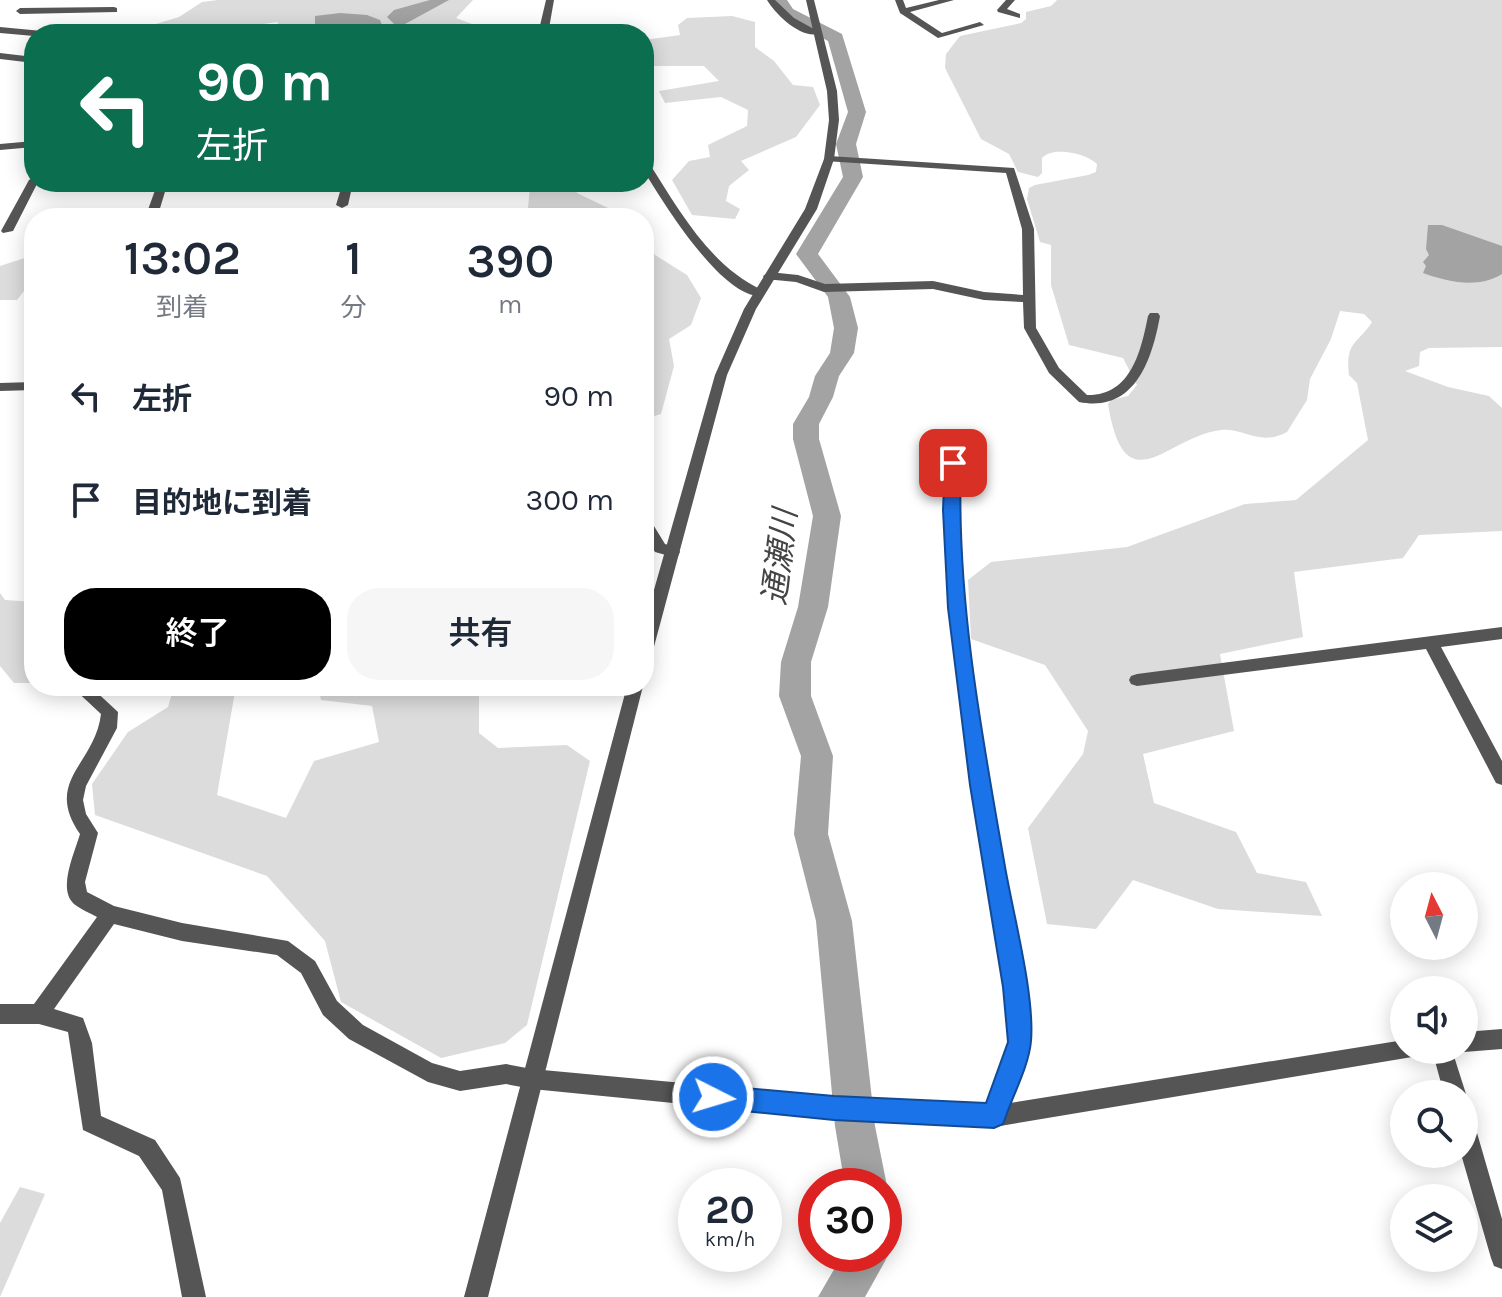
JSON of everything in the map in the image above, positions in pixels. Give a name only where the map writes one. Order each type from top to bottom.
[{"type":"street","points":[[0,28],[31,0]]},
{"type":"street","points":[[545,24],[550,0]]},
{"type":"street","points":[[771,0],[776,10],[794,19],[803,30],[815,32]]},
{"type":"street","points":[[654,619],[721,375],[758,293],[811,209],[835,158],[832,91],[815,32],[810,0]]},
{"type":"street","points":[[899,0],[903,11],[941,36],[980,25]]},
{"type":"street","points":[[1011,0],[1001,10],[1017,16]]},
{"type":"street","points":[[903,11],[945,1]]},
{"type":"street","points":[[20,11],[114,10]]},
{"type":"street","points":[[0,28],[24,31]]},
{"type":"street","points":[[0,56],[24,59]]},
{"type":"street","points":[[0,147],[24,145]]},
{"type":"street","points":[[835,158],[1010,170],[1028,229],[1030,328],[1054,370],[1070,389],[1084,399],[1115,396],[1130,382],[1143,362],[1154,316]]},
{"type":"street","points":[[654,179],[686,230],[737,283],[758,293]]},
{"type":"street","points":[[7,231],[28,192]]},
{"type":"street","points":[[342,205],[346,192]]},
{"type":"street","points":[[769,276],[798,279],[824,288],[933,285],[984,296],[1030,299]]},
{"type":"street","points":[[0,387],[24,386]]},
{"type":"street","points":[[953,463],[951,510],[956,608],[1020,1042],[994,1116]]},
{"type":"street","points":[[654,538],[660,548],[673,552]]},
{"type":"street","points":[[1137,680],[1502,633]]},
{"type":"street","points":[[1430,642],[1502,778]]},
{"type":"street","points":[[91,696],[110,712],[111,726],[104,744],[81,771],[74,799],[79,823],[89,833],[76,882],[79,897],[110,914],[182,932],[281,947],[308,967],[330,1008],[356,1032],[428,1072],[460,1081],[506,1074],[834,1108],[994,1116],[1390,1052]]},
{"type":"street","points":[[476,1297],[632,696]]},
{"type":"street","points":[[39,1014],[110,914]]},
{"type":"street","points":[[0,1014],[39,1014],[76,1025],[82,1043],[91,1122],[147,1148],[172,1186],[194,1297]]},
{"type":"street","points":[[1478,1041],[1502,1039]]},
{"type":"street","points":[[1476,1168],[1502,1258]]},
{"type":"shaded area","points":[[430,0],[449,0],[405,24],[394,24],[387,17],[394,10]]},
{"type":"shaded area","points":[[473,0],[456,18],[472,24],[156,24],[179,17],[202,2]]},
{"type":"shaded area","points":[[1057,0],[1502,0],[1502,347],[1429,348],[1420,352],[1419,366],[1405,371],[1448,387],[1489,396],[1502,408],[1502,531],[1419,535],[1403,558],[1294,572],[1303,637],[1220,654],[1234,731],[1143,754],[1154,803],[1236,832],[1257,873],[1306,882],[1322,916],[1218,909],[1133,880],[1096,929],[1047,924],[1028,828],[1083,754],[1088,731],[1045,665],[971,639],[968,580],[991,562],[1127,547],[1245,504],[1296,500],[1368,440],[1357,383],[1349,375],[1348,364],[1351,349],[1372,322],[1364,314],[1340,311],[1331,339],[1310,379],[1307,400],[1287,432],[1268,438],[1221,430],[1201,435],[1151,458],[1137,460],[1125,453],[1116,435],[1108,404],[1111,400],[1128,396],[1137,385],[1123,358],[1069,345],[1051,285],[1051,245],[1040,242],[1027,199],[1029,188],[1035,185],[1088,175],[1096,172],[1097,164],[1078,154],[1054,152],[1042,158],[1042,173],[1038,177],[1018,172],[1009,154],[981,139],[945,68],[946,54],[960,36],[1021,23],[1026,19],[1026,12],[1051,6]]},
{"type":"shaded area","points":[[340,13],[367,15],[380,20],[382,24],[315,24],[315,16]]},
{"type":"shaded area","points":[[732,16],[755,22],[755,47],[774,61],[793,85],[813,87],[820,105],[796,137],[741,161],[749,170],[729,186],[726,201],[740,209],[735,219],[692,215],[672,180],[689,161],[710,157],[708,145],[747,126],[748,110],[721,97],[665,103],[659,91],[719,81],[704,66],[654,66],[654,39],[680,35],[678,25],[687,18]]},
{"type":"shaded area","points":[[530,192],[577,192],[608,208],[528,208]]},
{"type":"shaded area","points":[[1428,225],[1442,225],[1502,246],[1502,274],[1473,283],[1423,273],[1426,266],[1423,262],[1429,255],[1426,249]]},
{"type":"shaded area","points":[[654,253],[687,275],[701,298],[691,325],[669,339],[674,366],[661,414],[654,416]]},
{"type":"shaded area","points":[[24,258],[24,291],[17,300],[0,300],[0,266]]},
{"type":"shaded area","points":[[0,593],[5,600],[24,601],[24,683],[14,683],[0,666]]},
{"type":"shaded area","points":[[171,696],[234,696],[217,795],[286,818],[314,761],[379,742],[372,706],[321,700],[320,696],[479,696],[479,733],[498,748],[567,745],[590,761],[527,1025],[505,1043],[441,1058],[341,1002],[325,941],[267,876],[95,815],[92,784],[128,732],[168,707]]},
{"type":"shaded area","points":[[20,1187],[45,1194],[0,1297],[0,1223]]},
{"type":"waterway","name":"通瀬川","points":[[779,0],[787,12],[836,38],[857,112],[846,144],[853,177],[807,254],[839,297],[846,328],[842,353],[827,376],[821,397],[806,424],[806,439],[827,516],[813,607],[796,662],[795,696],[817,756],[811,834],[834,921],[855,1126],[863,1168]]},
{"type":"waterway","name":"通瀬川","points":[[840,1297],[856,1272]]},
{"type":"route","points":[[713,1097],[834,1108],[994,1116],[1020,1042],[956,608],[951,510],[953,463]]}]
